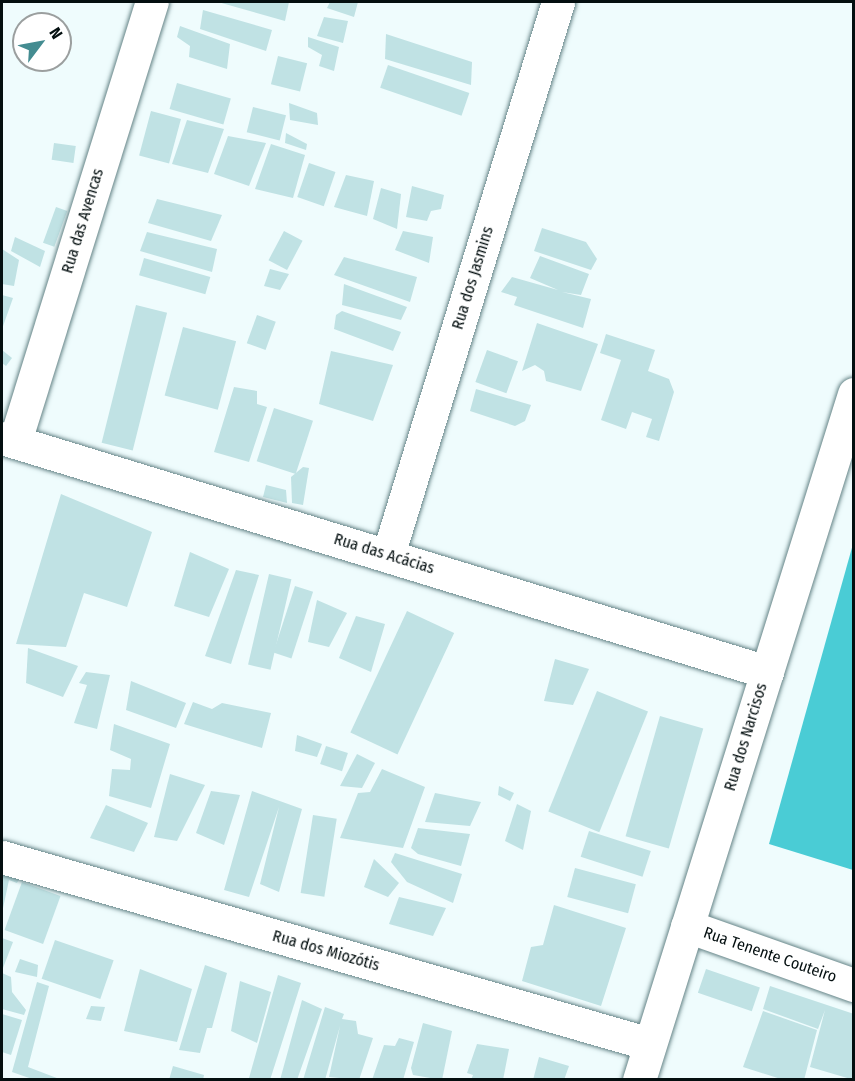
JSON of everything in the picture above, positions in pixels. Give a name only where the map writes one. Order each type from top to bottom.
[{"type":"street","name":"Rua das Avencas","points":[[8,440],[152,2]]},
{"type":"street","name":"Rua dos Jasmins","points":[[388,555],[558,2]]},
{"type":"street","name":"Rua dos Narcisos","points":[[639,1080],[854,394]]},
{"type":"street","name":"Rua das Acácias","points":[[8,440],[766,672]]},
{"type":"street","name":"Rua dos Miozótis","points":[[2,857],[650,1044]]},
{"type":"street","name":"Rua Tenente Couteiro","points":[[687,926],[854,985]]},
{"type":"shaded area","points":[[853,544],[853,870],[769,844]]},
{"type":"building","points":[[218,2],[289,2],[285,21]]},
{"type":"building","points":[[330,2],[358,2],[354,17],[327,8]]},
{"type":"building","points":[[203,10],[272,30],[266,51],[200,29]]},
{"type":"building","points":[[324,17],[348,21],[343,43],[317,36]]},
{"type":"building","points":[[180,26],[230,44],[227,69],[189,57],[190,46],[177,37]]},
{"type":"building","points":[[386,34],[472,62],[471,85],[385,59]]},
{"type":"building","points":[[308,37],[339,47],[334,71],[319,66],[322,55],[308,47]]},
{"type":"building","points":[[278,56],[307,63],[300,91],[271,84]]},
{"type":"building","points":[[388,65],[469,93],[462,116],[380,88]]},
{"type":"building","points":[[177,83],[231,98],[223,124],[170,109]]},
{"type":"building","points":[[289,103],[317,113],[318,125],[290,120]]},
{"type":"building","points":[[253,107],[286,115],[280,140],[247,132]]},
{"type":"building","points":[[151,111],[181,119],[169,163],[139,155]]},
{"type":"building","points":[[187,120],[224,129],[208,173],[172,164]]},
{"type":"building","points":[[286,133],[307,144],[306,150],[285,143]]},
{"type":"building","points":[[228,136],[266,143],[249,186],[214,174]]},
{"type":"building","points":[[54,143],[76,146],[73,163],[52,160]]},
{"type":"building","points":[[271,144],[305,155],[293,198],[255,189]]},
{"type":"building","points":[[309,163],[335,172],[324,206],[297,197]]},
{"type":"building","points":[[346,175],[374,181],[367,216],[334,207]]},
{"type":"building","points":[[412,186],[444,195],[441,209],[431,211],[427,221],[406,217]]},
{"type":"building","points":[[381,188],[401,194],[397,229],[373,219]]},
{"type":"building","points":[[157,199],[222,215],[211,241],[148,223]]},
{"type":"building","points":[[56,207],[67,211],[54,247],[43,243]]},
{"type":"building","points":[[542,228],[586,242],[597,259],[591,270],[534,251]]},
{"type":"building","points":[[284,231],[303,241],[287,270],[269,260]]},
{"type":"building","points":[[403,231],[433,237],[429,263],[395,250]]},
{"type":"building","points":[[147,232],[217,249],[212,272],[140,251]]},
{"type":"building","points":[[15,237],[45,251],[40,267],[11,251]]},
{"type":"building","points":[[2,249],[19,260],[14,286],[2,284]]},
{"type":"building","points":[[540,256],[589,274],[581,295],[562,292],[591,299],[583,328],[514,305],[517,297],[501,292],[512,277],[558,290],[530,278]]},
{"type":"building","points":[[344,257],[417,277],[410,302],[334,275]]},
{"type":"building","points":[[144,258],[210,277],[205,294],[139,275]]},
{"type":"building","points":[[270,269],[289,274],[280,290],[264,286]]},
{"type":"building","points":[[344,284],[407,307],[401,320],[342,305]]},
{"type":"building","points":[[2,295],[13,298],[2,329]]},
{"type":"building","points":[[136,305],[167,313],[133,451],[102,443]]},
{"type":"building","points":[[342,311],[401,332],[393,351],[334,329],[336,315]]},
{"type":"building","points":[[257,315],[276,322],[266,350],[247,343]]},
{"type":"building","points":[[537,323],[598,344],[581,391],[546,381],[544,371],[535,365],[522,371]]},
{"type":"building","points":[[183,327],[236,341],[218,410],[165,396]]},
{"type":"building","points":[[606,334],[655,350],[648,371],[669,379],[674,392],[659,441],[646,437],[652,419],[632,412],[626,429],[601,420],[621,360],[600,353]]},
{"type":"building","points":[[2,350],[12,358],[6,366],[2,363]]},
{"type":"building","points":[[487,350],[518,361],[506,393],[475,382]]},
{"type":"building","points":[[331,351],[393,365],[373,421],[319,404]]},
{"type":"building","points":[[234,387],[257,391],[257,404],[267,407],[249,462],[214,452]]},
{"type":"building","points":[[476,389],[531,405],[525,421],[515,426],[470,411]]},
{"type":"building","points":[[274,408],[313,421],[296,474],[257,461]]},
{"type":"building","points":[[303,467],[309,468],[303,505],[292,503],[291,477]]},
{"type":"building","points":[[266,485],[286,490],[287,503],[263,497]]},
{"type":"building","points":[[61,494],[152,532],[127,607],[84,593],[66,647],[16,644]]},
{"type":"building","points":[[190,552],[229,569],[209,617],[174,606]]},
{"type":"building","points":[[236,570],[259,575],[231,664],[205,656]]},
{"type":"building","points":[[269,574],[291,579],[270,670],[248,665]]},
{"type":"building","points":[[295,586],[313,592],[291,658],[273,653]]},
{"type":"building","points":[[317,600],[347,613],[329,647],[308,642]]},
{"type":"building","points":[[407,611],[454,633],[397,754],[350,732]]},
{"type":"building","points":[[356,616],[385,624],[371,672],[339,658]]},
{"type":"building","points":[[28,648],[78,666],[63,697],[26,683]]},
{"type":"building","points":[[555,659],[589,669],[573,705],[544,701]]},
{"type":"building","points":[[86,672],[110,675],[97,729],[74,723],[87,685],[79,683]]},
{"type":"building","points":[[131,681],[186,703],[176,728],[126,710]]},
{"type":"building","points":[[597,691],[648,712],[599,832],[548,812]]},
{"type":"building","points":[[193,702],[212,709],[222,703],[271,713],[262,748],[184,724]]},
{"type":"building","points":[[660,716],[703,728],[669,849],[626,836]]},
{"type":"building","points":[[114,724],[170,744],[151,808],[109,796],[112,769],[130,770],[131,759],[110,750]]},
{"type":"building","points":[[297,735],[322,744],[317,757],[295,751]]},
{"type":"building","points":[[326,746],[348,753],[342,771],[320,764]]},
{"type":"building","points":[[357,754],[375,763],[362,788],[340,786]]},
{"type":"building","points":[[382,769],[425,787],[403,848],[340,838],[358,793],[370,792]]},
{"type":"building","points":[[170,774],[205,785],[177,841],[154,837]]},
{"type":"building","points":[[499,786],[514,793],[510,801],[498,795]]},
{"type":"building","points":[[211,791],[240,795],[224,845],[196,833]]},
{"type":"building","points":[[252,791],[302,809],[279,892],[260,884],[279,807],[249,897],[224,890]]},
{"type":"building","points":[[435,793],[481,802],[470,826],[425,822]]},
{"type":"building","points":[[517,804],[531,811],[523,850],[505,841]]},
{"type":"building","points":[[106,805],[148,823],[134,852],[90,838]]},
{"type":"building","points":[[313,815],[337,819],[324,897],[301,893]]},
{"type":"building","points":[[418,828],[470,834],[461,866],[418,854],[411,848]]},
{"type":"building","points":[[589,831],[651,851],[642,877],[581,857]]},
{"type":"building","points":[[395,853],[462,874],[453,903],[407,882],[391,862]]},
{"type":"building","points":[[374,859],[399,883],[388,897],[364,887]]},
{"type":"building","points":[[575,868],[636,884],[628,913],[567,897]]},
{"type":"building","points":[[2,873],[21,876],[17,883],[9,880],[2,913]]},
{"type":"building","points":[[22,882],[61,896],[43,944],[5,930]]},
{"type":"building","points":[[399,897],[446,908],[433,936],[389,924]]},
{"type":"building","points":[[554,905],[626,928],[601,1006],[522,981],[531,947],[543,945]]},
{"type":"building","points":[[2,938],[13,942],[3,968],[2,968]]},
{"type":"building","points":[[55,940],[114,960],[100,999],[42,979]]},
{"type":"building","points":[[20,959],[38,965],[37,977],[15,972]]},
{"type":"building","points":[[205,965],[227,973],[212,1028],[207,1028],[200,1053],[179,1050]]},
{"type":"building","points":[[140,969],[192,989],[177,1042],[124,1031]]},
{"type":"building","points":[[706,969],[760,988],[752,1011],[698,993]]},
{"type":"building","points":[[2,973],[11,977],[12,992],[26,1010],[24,1015],[2,1009]]},
{"type":"building","points":[[278,975],[301,983],[270,1080],[253,1080],[249,1078]]},
{"type":"building","points":[[240,981],[271,992],[257,1043],[231,1031]]},
{"type":"building","points":[[37,982],[49,986],[28,1067],[62,1080],[35,1080],[12,1072]]},
{"type":"building","points":[[770,986],[854,1014],[854,1080],[810,1067],[825,1010],[818,1029],[763,1009]]},
{"type":"building","points":[[302,1000],[322,1009],[297,1080],[280,1080]]},
{"type":"building","points":[[91,1006],[105,1007],[101,1021],[86,1019]]},
{"type":"building","points":[[325,1007],[344,1014],[342,1019],[356,1021],[358,1034],[373,1038],[359,1080],[329,1077],[340,1026],[325,1080],[303,1080]]},
{"type":"building","points":[[763,1011],[817,1030],[804,1080],[784,1080],[743,1067]]},
{"type":"building","points":[[2,1014],[22,1020],[11,1055],[2,1052]]},
{"type":"building","points":[[423,1023],[452,1031],[442,1080],[413,1075],[411,1068]]},
{"type":"building","points":[[399,1038],[414,1042],[403,1080],[372,1080],[384,1045],[395,1046]]},
{"type":"building","points":[[477,1044],[509,1049],[503,1080],[471,1080],[473,1075],[467,1073]]},
{"type":"building","points":[[539,1057],[569,1066],[564,1080],[533,1080]]},
{"type":"building","points":[[173,1066],[204,1075],[203,1080],[169,1080]]}]
